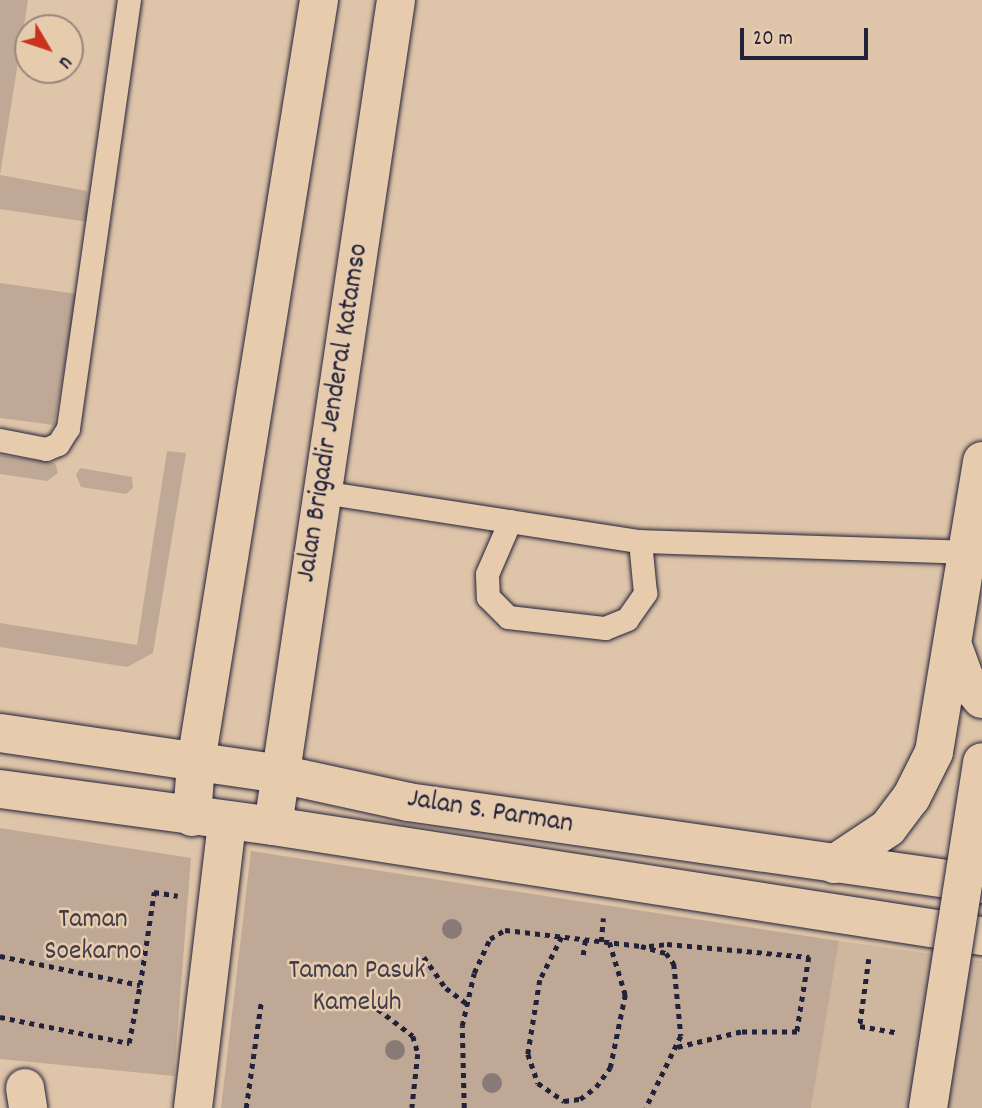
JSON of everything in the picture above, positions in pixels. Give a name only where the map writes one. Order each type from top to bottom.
[{"type":"main road","points":[[193,1108],[217,903],[209,819],[196,762],[319,0]]},
{"type":"main road","name":"Jalan Brigadir Jenderal Katamso","points":[[273,826],[396,0]]},
{"type":"main road","points":[[834,864],[888,828],[911,798],[934,752],[954,649],[982,461]]},
{"type":"main road","points":[[954,649],[965,679],[982,699]]},
{"type":"main road","name":"Jalan S. Parman","points":[[0,733],[279,774],[408,802],[982,884]]},
{"type":"main road","points":[[928,1108],[982,762]]},
{"type":"main road","name":"Jalan S. Parman","points":[[0,789],[273,826],[982,936]]},
{"type":"lane","points":[[0,440],[46,449],[58,444],[68,428],[129,0]]},
{"type":"lane","points":[[322,492],[640,541],[967,552]]},
{"type":"lane","points":[[510,522],[487,574],[488,597],[508,617],[605,628],[627,619],[645,593],[640,541]]},
{"type":"path","points":[[0,1017],[129,1043],[155,892],[217,903]]},
{"type":"path","points":[[464,1108],[462,1026],[474,973],[490,939],[505,930],[609,942],[666,953],[674,964],[681,1036],[646,1108]]},
{"type":"path","points":[[562,937],[540,980],[528,1054],[538,1083],[564,1101],[580,1099],[596,1087],[610,1068],[625,995],[609,942]]},
{"type":"path","points":[[583,955],[586,940]]},
{"type":"path","points":[[644,947],[667,944],[809,957],[797,1032],[741,1032],[675,1048]]},
{"type":"path","points":[[870,951],[860,1026],[911,1035]]},
{"type":"path","points":[[0,956],[140,985]]},
{"type":"path","points":[[424,957],[446,988],[467,1004]]},
{"type":"path","points":[[246,1108],[261,1003]]},
{"type":"path","points":[[370,1003],[413,1036],[418,1054],[412,1108]]},
{"type":"shaded area","points":[[839,941],[982,961],[982,1108],[811,1108]]},
{"type":"green space","points":[[0,0],[28,0],[26,14],[14,14],[15,84],[0,175]]},
{"type":"green space","points":[[0,175],[87,191],[88,222],[0,209]]},
{"type":"green space","points":[[0,283],[77,294],[54,425],[0,418]]},
{"type":"green space","points":[[167,451],[186,453],[153,653],[127,667],[0,647],[0,623],[137,645]]},
{"type":"green space","points":[[0,455],[55,463],[58,473],[47,481],[0,474]]},
{"type":"green space","points":[[80,468],[132,477],[133,488],[126,494],[81,487],[76,475]]},
{"type":"green space","name":"Taman Soekarno","points":[[0,828],[191,858],[174,1076],[0,1059]]},
{"type":"green space","name":"Taman Pasuk Kameluh","points":[[251,851],[839,941],[811,1108],[221,1108]]}]
